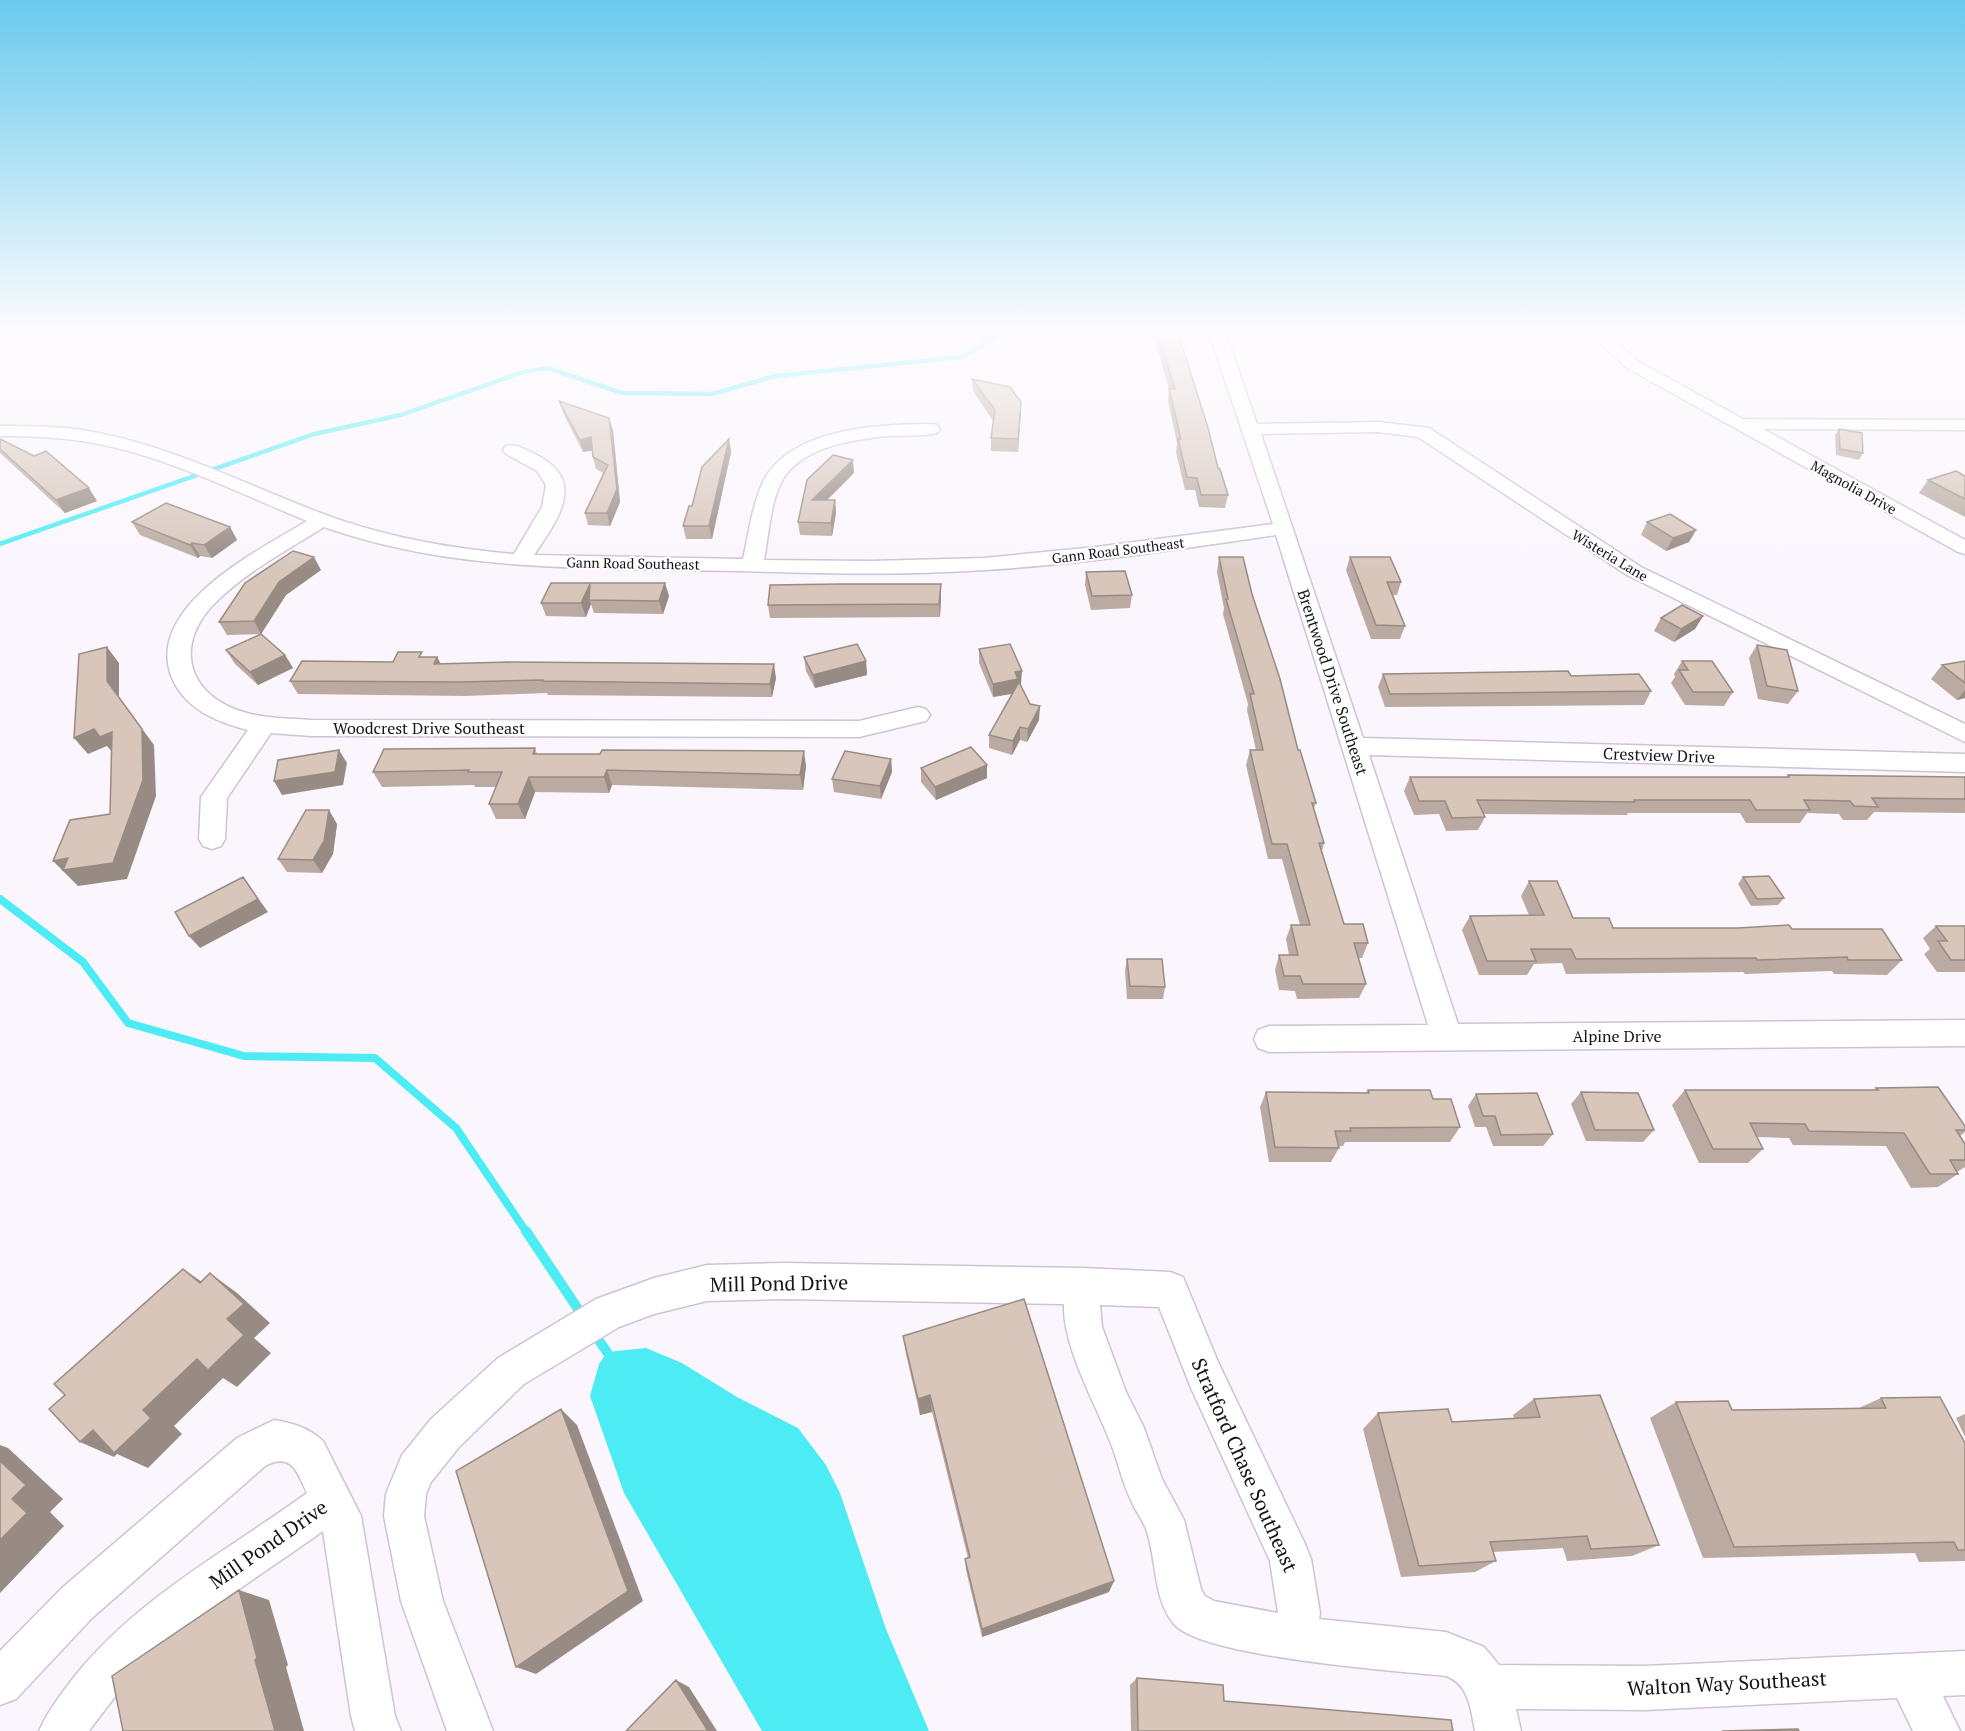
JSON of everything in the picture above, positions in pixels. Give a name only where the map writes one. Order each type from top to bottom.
[{"type":"street","name":"Brentwood Drive Southeast","points":[[1243,410],[1284,528],[1447,1037]]},
{"type":"street","name":"Magnolia Drive","points":[[1712,410],[1965,548]]},
{"type":"street","points":[[1737,424],[1965,425]]},
{"type":"street","name":"Wisteria Lane","points":[[1250,429],[1379,427],[1423,432],[1634,570],[1965,734]]},
{"type":"street","name":"Gann Road Southeast","points":[[0,431],[35,429],[89,436],[167,458],[322,520],[421,547],[460,554],[520,560],[752,566],[981,564],[1130,549],[1284,528]]},
{"type":"street","points":[[752,566],[773,480],[788,462],[813,448],[857,435],[889,429],[931,429]]},
{"type":"street","points":[[512,450],[546,469],[555,482],[557,490],[549,514],[520,560]]},
{"type":"street","name":"Woodcrest Drive Southeast","points":[[322,520],[243,570],[208,597],[188,622],[178,648],[179,672],[186,685],[220,712],[264,725],[311,728],[859,729],[918,715]]},
{"type":"street","points":[[212,839],[214,797],[264,725]]},
{"type":"street","name":"Crestview Drive","points":[[1353,746],[1965,763]]},
{"type":"street","name":"Alpine Drive","points":[[1269,1039],[1965,1033]]},
{"type":"street","name":"Mill Pond Drive","points":[[470,1731],[422,1601],[404,1516],[406,1494],[416,1469],[445,1432],[511,1371],[609,1312],[654,1296],[707,1283],[785,1281],[1083,1286]]},
{"type":"street","points":[[1083,1286],[1084,1327],[1110,1400],[1130,1442],[1146,1489],[1164,1520],[1170,1539],[1181,1598],[1190,1611],[1205,1620],[1228,1627],[1358,1646],[1446,1654],[1469,1662],[1489,1687],[1498,1731]]},
{"type":"street","name":"Stratford Chase Southeast","points":[[1083,1286],[1170,1290],[1204,1375],[1290,1559],[1296,1584],[1299,1613],[1294,1636]]},
{"type":"street","points":[[0,1683],[77,1603],[251,1452],[274,1440],[299,1446],[309,1455],[333,1498]]},
{"type":"street","name":"Mill Pond Drive","points":[[62,1731],[84,1699],[139,1640],[208,1587],[303,1522],[333,1498],[341,1516],[347,1544],[373,1716],[378,1731]]},
{"type":"street","name":"Walton Way Southeast","points":[[1489,1687],[1645,1688],[1965,1673]]},
{"type":"street","points":[[1909,1675],[1937,1731]]},
{"type":"water","points":[[646,1348],[682,1363],[737,1397],[798,1428],[826,1465],[840,1493],[886,1629],[929,1731],[762,1731],[624,1493],[590,1396],[599,1364],[607,1352]]},
{"type":"building","points":[[564,410],[585,410],[609,418],[617,489],[607,513],[585,513],[608,465],[593,457],[591,437],[580,440]]},
{"type":"building","points":[[995,410],[1020,410],[1018,439],[991,438]]},
{"type":"building","points":[[1174,410],[1202,410],[1228,495],[1201,495],[1197,478],[1187,477],[1178,439],[1181,439]]},
{"type":"building","points":[[1839,429],[1862,433],[1863,453],[1840,449]]},
{"type":"building","points":[[0,439],[34,456],[46,451],[89,488],[56,500],[0,449]]},
{"type":"building","points":[[729,439],[709,526],[683,526],[689,506],[692,506],[702,467]]},
{"type":"building","points":[[833,455],[853,460],[812,500],[835,500],[831,523],[798,522],[807,480]]},
{"type":"building","points":[[1956,471],[1965,476],[1965,499],[1928,480]]},
{"type":"building","points":[[166,503],[230,527],[204,545],[192,543],[190,545],[132,522]]},
{"type":"building","points":[[1670,514],[1696,530],[1673,538],[1647,522]]},
{"type":"building","points":[[293,551],[314,557],[279,582],[254,621],[219,622],[245,583]]},
{"type":"building","points":[[1219,557],[1243,557],[1252,594],[1280,679],[1298,750],[1300,750],[1316,803],[1312,803],[1324,843],[1319,843],[1344,924],[1363,924],[1368,943],[1354,943],[1366,984],[1303,984],[1300,976],[1284,976],[1279,955],[1298,955],[1291,925],[1310,925],[1287,844],[1272,844],[1250,750],[1263,750],[1250,694],[1254,694],[1226,599],[1228,599]]},
{"type":"building","points":[[1350,557],[1390,557],[1401,582],[1387,582],[1405,626],[1376,625]]},
{"type":"building","points":[[1125,571],[1132,595],[1092,596],[1086,572]]},
{"type":"building","points":[[551,583],[665,583],[659,601],[589,600],[590,584],[581,603],[541,603]]},
{"type":"building","points":[[941,584],[939,604],[768,605],[770,585]]},
{"type":"building","points":[[1682,605],[1703,616],[1681,629],[1661,618]]},
{"type":"building","points":[[261,634],[285,655],[250,672],[226,650]]},
{"type":"building","points":[[857,644],[866,661],[813,675],[804,657]]},
{"type":"building","points":[[1010,644],[1022,671],[1015,672],[1018,679],[993,684],[979,649]]},
{"type":"building","points":[[1757,645],[1787,650],[1798,691],[1767,686]]},
{"type":"building","points":[[107,647],[107,681],[142,729],[143,780],[113,863],[63,870],[68,858],[53,861],[70,820],[110,814],[112,732],[100,737],[94,729],[74,738],[79,654]]},
{"type":"building","points":[[398,652],[422,652],[419,657],[437,657],[434,664],[510,662],[774,664],[770,684],[543,680],[290,681],[302,661],[393,662]]},
{"type":"building","points":[[1682,661],[1712,661],[1733,692],[1693,692],[1679,670],[1688,670]]},
{"type":"building","points":[[1965,661],[1965,683],[1942,665]]},
{"type":"building","points":[[1568,671],[1571,676],[1639,674],[1651,691],[1390,694],[1383,674]]},
{"type":"building","points":[[1019,682],[1030,704],[1040,706],[1028,729],[1020,727],[1013,741],[989,735]]},
{"type":"building","points":[[971,747],[987,765],[935,787],[921,768]]},
{"type":"building","points":[[535,748],[533,754],[600,754],[602,750],[804,751],[800,775],[607,770],[604,777],[529,777],[518,804],[489,804],[502,772],[468,772],[469,770],[373,772],[384,749]]},
{"type":"building","points":[[339,750],[335,772],[274,781],[278,760]]},
{"type":"building","points":[[845,751],[891,759],[880,786],[832,779]]},
{"type":"building","points":[[1788,775],[1965,777],[1965,799],[1872,798],[1878,807],[1854,806],[1850,801],[1804,800],[1810,810],[1756,810],[1750,800],[1634,800],[1635,802],[1477,800],[1485,817],[1452,818],[1445,801],[1419,801],[1410,777],[1789,777]]},
{"type":"building","points":[[306,810],[329,810],[324,841],[313,860],[278,859]]},
{"type":"building","points":[[1769,876],[1784,898],[1757,899],[1743,877]]},
{"type":"building","points":[[243,877],[258,899],[189,936],[175,912]]},
{"type":"building","points":[[1529,881],[1557,881],[1573,918],[1609,918],[1613,928],[1738,928],[1789,925],[1792,929],[1882,929],[1902,960],[1848,960],[1847,957],[1757,960],[1756,958],[1576,959],[1571,949],[1531,949],[1536,961],[1487,961],[1470,916],[1544,915]]},
{"type":"building","points":[[1936,926],[1965,926],[1965,960],[1951,960],[1938,941],[1947,941]]},
{"type":"building","points":[[1127,959],[1162,959],[1165,987],[1130,986]]},
{"type":"building","points":[[1938,1087],[1965,1126],[1965,1130],[1956,1130],[1965,1144],[1965,1160],[1950,1160],[1958,1174],[1930,1174],[1904,1133],[1809,1131],[1805,1124],[1750,1123],[1763,1149],[1713,1149],[1685,1090],[1878,1090],[1876,1088]]},
{"type":"building","points":[[1368,1090],[1430,1090],[1433,1099],[1451,1099],[1460,1127],[1350,1128],[1351,1131],[1335,1131],[1339,1148],[1275,1147],[1266,1092],[1369,1093]]},
{"type":"building","points":[[1581,1092],[1638,1093],[1654,1130],[1595,1130]]},
{"type":"building","points":[[1537,1093],[1553,1134],[1501,1135],[1495,1116],[1483,1116],[1476,1094]]},
{"type":"building","points":[[183,1269],[200,1283],[210,1273],[244,1304],[227,1319],[244,1335],[208,1370],[197,1359],[143,1410],[151,1418],[114,1453],[93,1430],[80,1442],[49,1409],[65,1395],[54,1384]]},
{"type":"building","points":[[1024,1299],[1114,1581],[982,1629],[965,1559],[970,1557],[930,1395],[918,1399],[903,1336]]},
{"type":"building","points":[[1600,1395],[1659,1545],[1591,1549],[1587,1536],[1490,1542],[1496,1561],[1419,1566],[1378,1413],[1448,1409],[1452,1422],[1540,1417],[1534,1399]]},
{"type":"building","points":[[1940,1397],[1965,1443],[1965,1550],[1958,1550],[1954,1542],[1734,1547],[1676,1402],[1728,1401],[1732,1410],[1886,1408],[1881,1398]]},
{"type":"building","points":[[561,1409],[628,1591],[516,1667],[456,1471]]},
{"type":"building","points":[[0,1461],[26,1485],[12,1499],[27,1513],[0,1540]]},
{"type":"building","points":[[239,1590],[257,1658],[255,1660],[275,1731],[123,1731],[112,1676]]},
{"type":"building","points":[[1137,1678],[1223,1685],[1224,1701],[1451,1720],[1453,1731],[1138,1731]]},
{"type":"building","points":[[676,1680],[708,1731],[626,1731]]},
{"type":"building","points":[[1798,1729],[1799,1731],[1722,1731]]},
{"type":"waterway","points":[[0,544],[314,434],[416,410]]},
{"type":"waterway","points":[[0,899],[83,962],[128,1023],[244,1056],[375,1058],[456,1128],[527,1233]]},
{"type":"waterway","points":[[526,1231],[582,1315]]},
{"type":"waterway","points":[[593,1332],[607,1352]]}]
